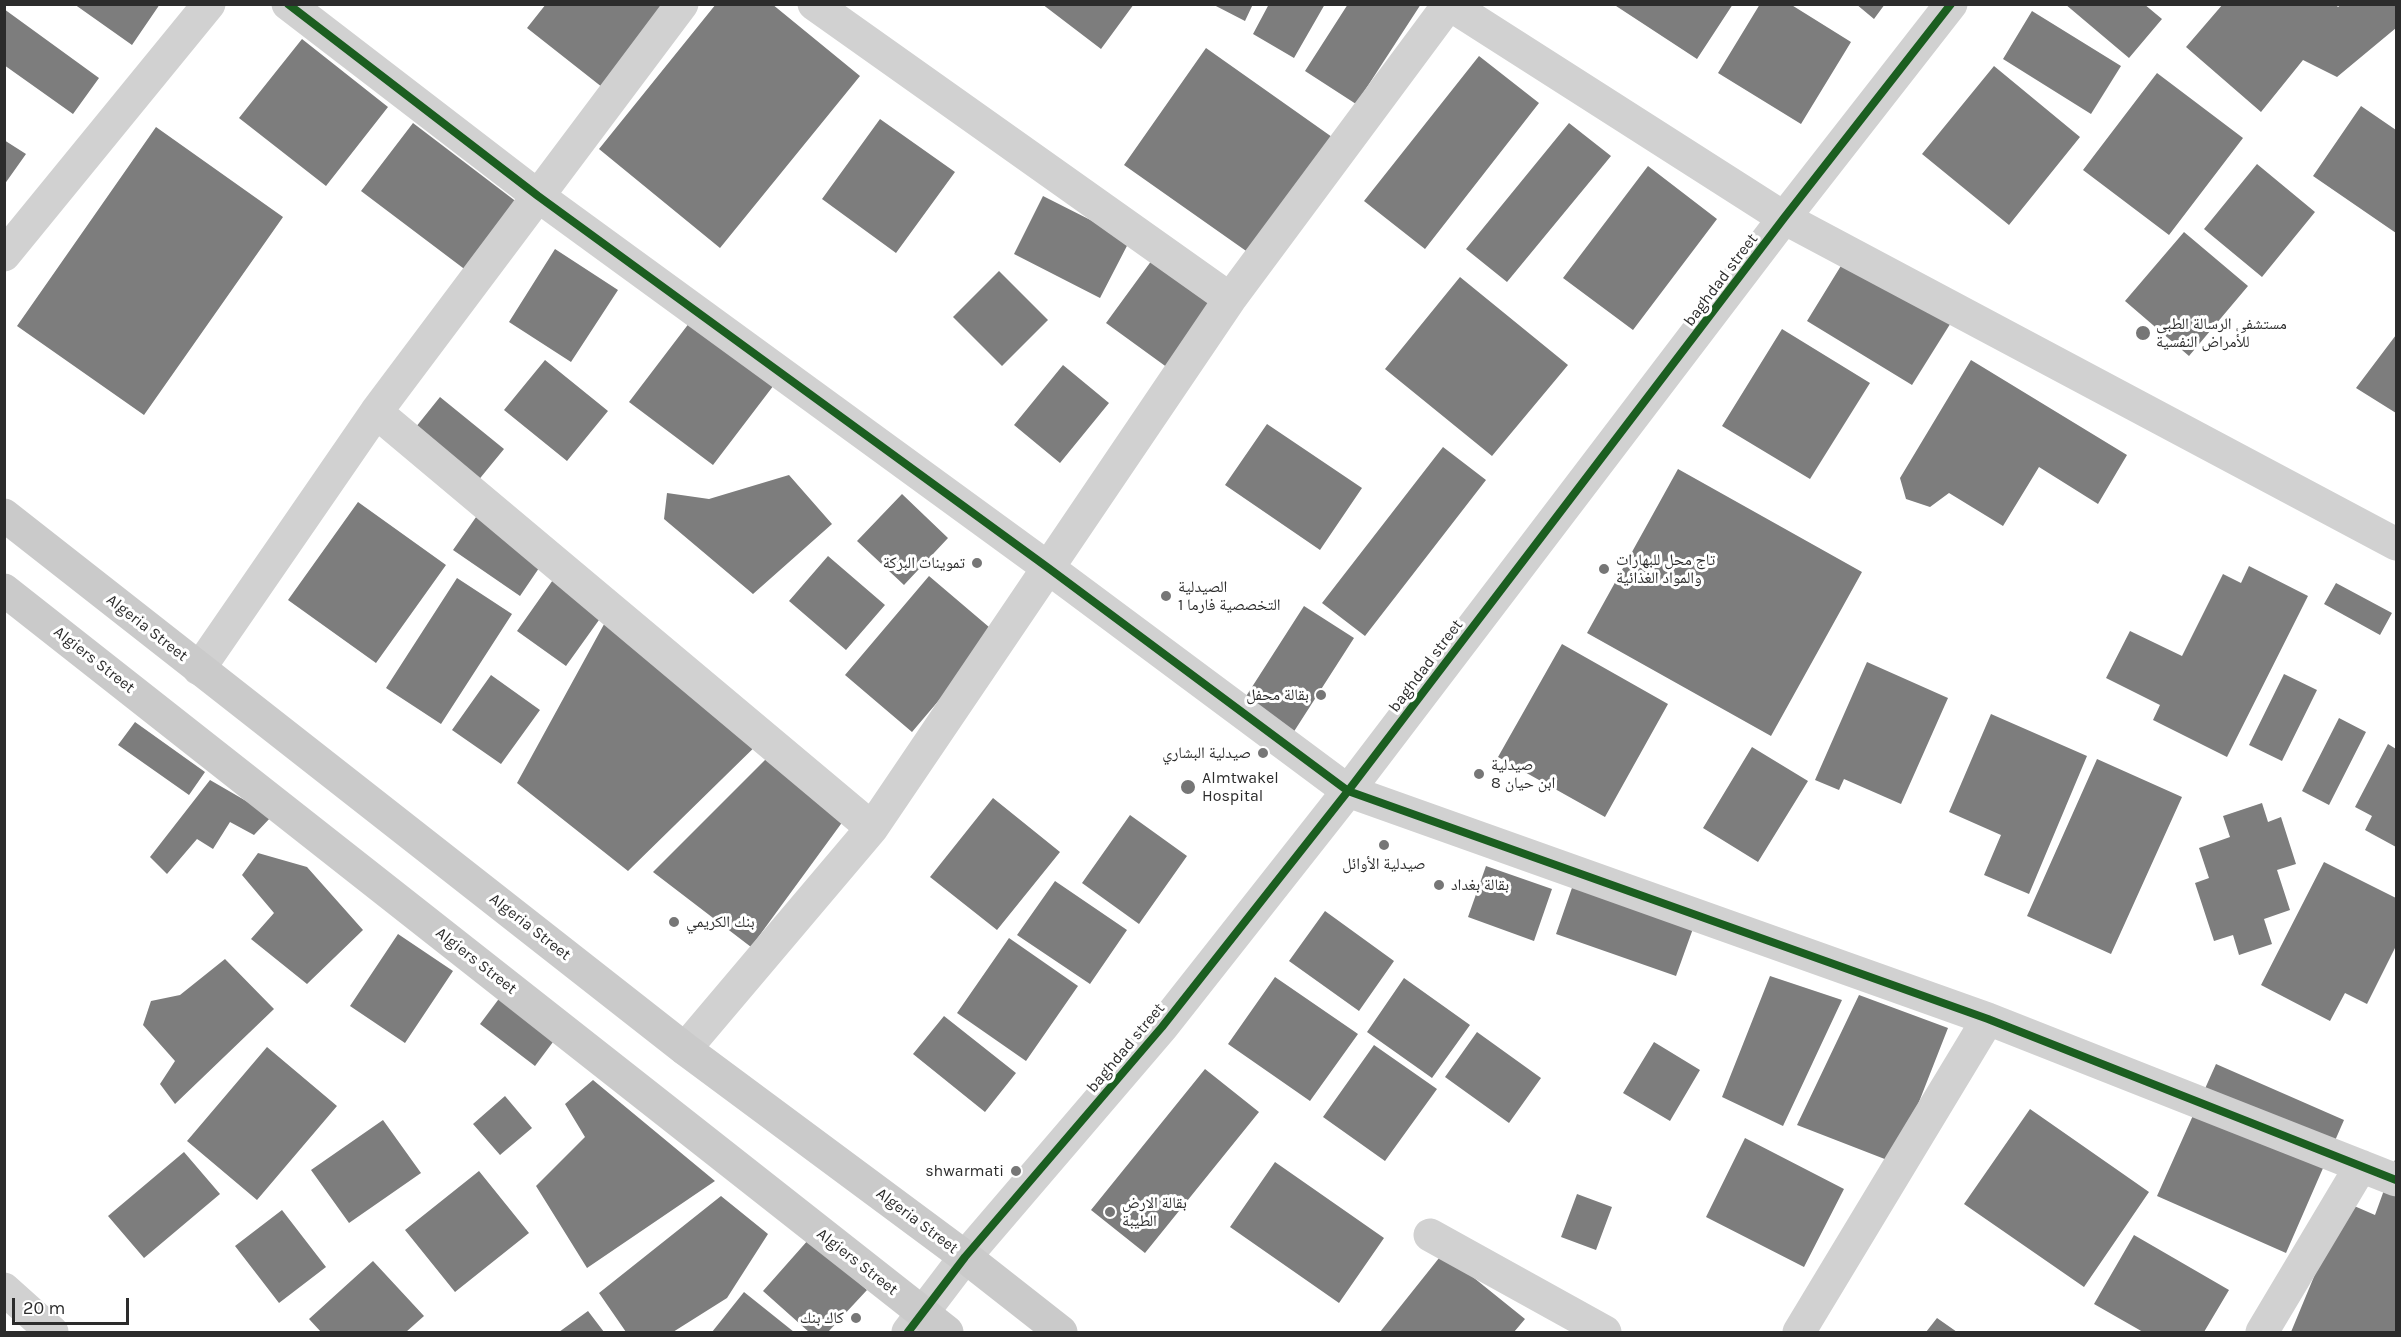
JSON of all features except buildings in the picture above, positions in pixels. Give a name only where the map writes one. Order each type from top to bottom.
[{"type":"main road","name":"Algeria Street","points":[[4,515],[685,1049],[965,1257],[1060,1332]]},
{"type":"main road","name":"Algiers Street","points":[[4,590],[926,1326]]},
{"type":"street","points":[[4,255],[209,4]]},
{"type":"street","points":[[288,4],[538,195],[1047,567],[1348,791],[1989,1019],[2397,1180]]},
{"type":"street","points":[[199,669],[376,412],[682,4]]},
{"type":"street","points":[[814,4],[1230,299]]},
{"type":"street","points":[[685,1049],[872,828],[1230,299],[1449,4],[1784,219],[2397,544]]},
{"type":"street","name":"baghdad street","points":[[926,1326],[965,1257],[1162,1027],[1348,791],[1951,4]]},
{"type":"street","points":[[376,412],[872,828]]},
{"type":"street","points":[[1799,1332],[1989,1019]]},
{"type":"street","points":[[2262,1332],[2361,1166]]},
{"type":"street","points":[[1430,1235],[1605,1332]]},
{"type":"street","points":[[4,1289],[50,1332]]},
{"type":"cycle path","points":[[288,4],[538,196],[1047,567],[1348,791],[1988,1019],[2396,1180]]},
{"type":"cycle path","points":[[908,1332],[965,1257],[1162,1027],[1348,791],[1784,218],[1951,4]]},
{"type":"place","name":"مستشفى الرسالة الطبي للأمراض النفسية","points":[[2143,333]]},
{"type":"place","name":"تموينات البركة","points":[[977,563]]},
{"type":"place","name":"تاج محل للبهارات والمواد الغذائية","points":[[1604,569]]},
{"type":"place","name":"الصيدلية التخصصية فارما 1","points":[[1166,596]]},
{"type":"place","name":"بقالة محفل","points":[[1321,695]]},
{"type":"place","name":"صيدلية البشاري","points":[[1263,753]]},
{"type":"place","name":"صيدلية ابن حيان 8","points":[[1479,774]]},
{"type":"place","name":"Almtwakel Hospital","points":[[1188,787]]},
{"type":"place","name":"صيدلية الأوائل","points":[[1384,845]]},
{"type":"place","name":"بقالة بغداد","points":[[1439,885]]},
{"type":"place","name":"بنك الكريمي","points":[[674,922]]},
{"type":"place","name":"shwarmati","points":[[1016,1171]]},
{"type":"place","name":"بقالة الارض الطيبة","points":[[1110,1212]]},
{"type":"place","name":"كاك بنك","points":[[856,1318]]}]
